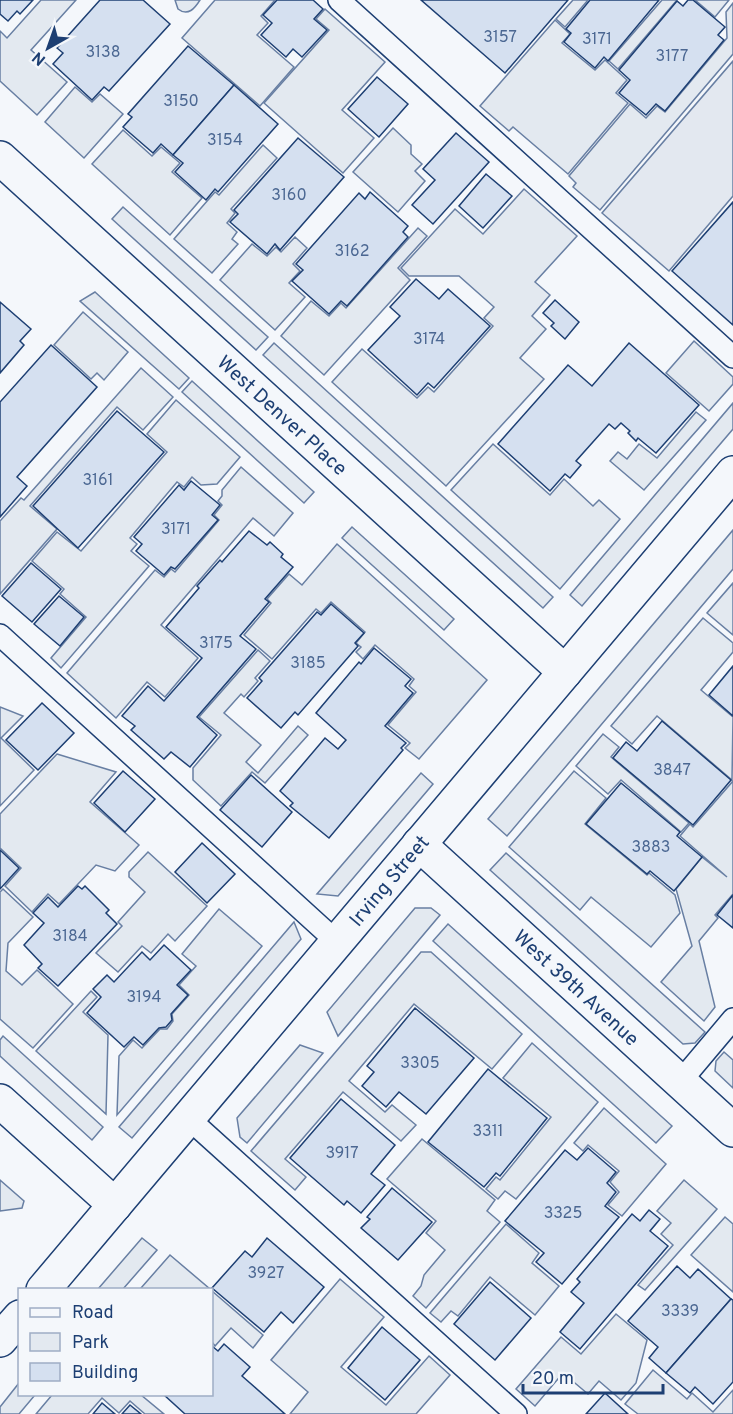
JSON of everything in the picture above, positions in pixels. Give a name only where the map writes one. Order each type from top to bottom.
[{"type":"street","name":"West Denver Place","points":[[0,158],[565,672]]},
{"type":"street","name":"Irving Street","points":[[45,1288],[733,473]]},
{"type":"street","name":"West 39th Avenue","points":[[419,844],[733,1130]]},
{"type":"street","points":[[0,1101],[115,1204]]},
{"type":"street","points":[[0,1340],[18,1319]]},
{"type":"lane","points":[[339,0],[733,357]]},
{"type":"lane","points":[[0,635],[337,942]]},
{"type":"lane","points":[[680,1082],[733,1020]]},
{"type":"lane","points":[[188,1118],[516,1414]]},
{"type":"green space","points":[[41,0],[76,0],[31,50],[67,82],[37,115],[0,81],[0,31],[7,38]]},
{"type":"green space","points":[[175,0],[200,0],[188,12],[185,12],[178,9]]},
{"type":"green space","points":[[215,0],[275,0],[261,16],[268,23],[257,35],[294,67],[260,106],[182,38]]},
{"type":"green space","points":[[573,0],[588,0],[565,27],[556,19]]},
{"type":"green space","points":[[662,0],[677,0],[618,69],[609,61]]},
{"type":"green space","points":[[695,0],[729,0],[715,17]]},
{"type":"green space","points":[[733,3],[733,54],[600,210],[573,187],[576,183],[569,176],[630,104],[646,118],[657,106],[665,112],[727,38],[726,12]]},
{"type":"green space","points":[[325,9],[385,62],[342,110],[374,138],[343,173],[264,103],[329,30],[316,19]]},
{"type":"green space","points":[[555,20],[570,34],[562,43],[595,70],[605,60],[627,80],[616,93],[628,103],[568,174],[513,127],[509,131],[480,106]]},
{"type":"green space","points":[[75,87],[92,102],[100,94],[123,114],[84,158],[45,122]]},
{"type":"green space","points":[[393,128],[411,145],[411,154],[422,164],[415,171],[425,181],[398,212],[353,172]]},
{"type":"green space","points":[[123,130],[152,156],[161,147],[180,163],[172,172],[202,198],[170,235],[92,164]]},
{"type":"green space","points":[[263,145],[277,158],[231,209],[235,213],[227,223],[237,232],[232,239],[238,244],[212,273],[174,239],[215,192],[219,195]]},
{"type":"green space","points":[[524,189],[577,236],[535,282],[550,295],[532,316],[546,329],[520,358],[544,379],[446,486],[332,382],[362,349],[417,398],[428,387],[434,392],[493,326],[484,318],[494,307],[459,276],[409,276],[401,268],[455,209],[483,234]]},
{"type":"green space","points":[[123,207],[268,337],[256,350],[112,219]]},
{"type":"green space","points":[[418,228],[427,236],[398,268],[410,280],[324,375],[281,336],[311,301],[329,316],[341,303],[346,308]]},
{"type":"green space","points":[[295,237],[307,248],[293,264],[300,271],[289,283],[305,297],[275,330],[220,280],[252,244],[267,256],[276,247],[281,252]]},
{"type":"green space","points":[[95,292],[189,378],[179,389],[80,301]]},
{"type":"green space","points":[[83,312],[128,352],[104,380],[97,373],[91,379],[54,345]]},
{"type":"green space","points":[[694,341],[733,377],[733,384],[709,411],[666,373]]},
{"type":"green space","points":[[274,343],[553,597],[543,608],[263,355]]},
{"type":"green space","points":[[141,368],[173,397],[143,430],[117,407],[30,506],[57,529],[0,594],[0,521],[21,498],[24,500]]},
{"type":"green space","points":[[192,381],[314,492],[304,503],[182,392]]},
{"type":"green space","points":[[176,400],[240,457],[217,484],[201,485],[192,477],[184,487],[177,482],[130,538],[137,544],[131,551],[149,566],[61,668],[51,658],[86,617],[60,594],[64,589],[32,561],[57,532],[81,551],[167,452],[147,434]]},
{"type":"green space","points":[[733,403],[733,429],[582,606],[570,595]]},
{"type":"green space","points":[[696,412],[706,420],[644,490],[610,461],[618,452],[627,459],[639,444],[657,458]]},
{"type":"green space","points":[[493,444],[550,495],[564,479],[593,506],[599,500],[620,519],[560,589],[451,490]]},
{"type":"green space","points":[[241,467],[293,513],[274,536],[253,518],[161,625],[198,658],[165,697],[147,682],[116,718],[67,673],[155,570],[164,577],[171,569],[175,572],[219,520],[214,515],[222,505],[218,501],[222,496],[222,490]]},
{"type":"green space","points":[[352,527],[454,619],[444,630],[342,538]]},
{"type":"green space","points":[[733,530],[733,569],[507,836],[488,819]]},
{"type":"green space","points":[[337,544],[487,680],[419,759],[405,748],[410,743],[388,725],[416,692],[409,686],[414,679],[375,645],[363,659],[356,652],[361,647],[356,643],[365,632],[331,602],[321,613],[316,609],[272,659],[244,635],[271,603],[267,599],[289,574],[302,585]]},
{"type":"green space","points":[[733,583],[733,635],[707,613]]},
{"type":"green space","points":[[703,618],[733,643],[733,652],[701,690],[733,717],[732,780],[657,716],[632,744],[611,726]]},
{"type":"green space","points":[[258,650],[270,661],[255,678],[258,681],[244,697],[241,694],[224,713],[261,745],[246,762],[258,773],[298,726],[308,735],[265,783],[252,772],[221,806],[193,780],[193,768],[221,735],[199,717]]},
{"type":"green space","points":[[0,707],[23,716],[1,738],[34,770],[0,806]]},
{"type":"green space","points":[[603,734],[619,747],[611,757],[689,823],[681,832],[621,780],[608,794],[576,766]]},
{"type":"green space","points":[[57,754],[116,772],[90,802],[139,845],[115,871],[96,865],[59,904],[48,894],[32,912],[5,886],[21,868],[0,848],[0,814]]},
{"type":"green space","points":[[574,771],[606,798],[585,824],[675,895],[680,913],[651,947],[591,897],[580,910],[509,847]]},
{"type":"green space","points":[[421,773],[433,784],[338,896],[317,894]]},
{"type":"green space","points":[[733,781],[733,894],[715,915],[718,918],[699,941],[715,1007],[704,1021],[661,982],[692,946],[676,889],[702,857],[727,877],[680,836],[690,824],[693,827]]},
{"type":"green space","points":[[148,852],[207,906],[175,941],[168,934],[151,953],[142,946],[118,972],[96,953],[122,926],[118,922],[145,892],[129,877],[129,872]]},
{"type":"green space","points":[[506,853],[705,1032],[695,1043],[683,1044],[490,870]]},
{"type":"green space","points":[[3,889],[33,917],[8,943],[6,971],[22,985],[37,970],[73,1004],[33,1048],[0,1019],[0,892]]},
{"type":"green space","points":[[415,908],[431,908],[440,915],[338,1036],[327,1012]]},
{"type":"green space","points":[[219,909],[262,946],[117,1115],[119,1056],[133,1040],[142,1048],[160,1029],[167,1029],[173,1021],[172,1014],[189,995],[179,985],[196,966],[182,954]]},
{"type":"green space","points":[[294,922],[301,939],[132,1138],[119,1127]]},
{"type":"green space","points":[[448,924],[672,1126],[656,1143],[433,941]]},
{"type":"green space","points":[[421,952],[431,952],[522,1034],[492,1069],[414,1004],[349,1081],[385,1112],[392,1105],[416,1125],[401,1141],[343,1092],[285,1159],[306,1177],[295,1190],[251,1151]]},
{"type":"green space","points":[[91,991],[97,997],[83,1012],[108,1035],[106,1114],[36,1051]]},
{"type":"green space","points":[[3,1036],[103,1127],[92,1140],[0,1056],[0,1040]]},
{"type":"green space","points":[[532,1043],[598,1102],[516,1199],[505,1191],[498,1199],[486,1189],[496,1177],[500,1180],[551,1117],[503,1078]]},
{"type":"green space","points":[[300,1045],[323,1053],[247,1143],[240,1137],[237,1118]]},
{"type":"green space","points":[[724,1052],[733,1060],[733,1088],[715,1071],[716,1061]]},
{"type":"green space","points":[[604,1108],[666,1164],[622,1216],[608,1205],[619,1192],[610,1182],[619,1171],[588,1145],[583,1151],[574,1143]]},
{"type":"green space","points":[[422,1139],[495,1200],[487,1211],[500,1222],[426,1308],[413,1296],[421,1286],[424,1275],[445,1250],[426,1233],[436,1221],[387,1179]]},
{"type":"green space","points":[[0,1180],[24,1201],[22,1208],[0,1211]]},
{"type":"green space","points":[[684,1180],[717,1209],[645,1290],[638,1285],[673,1245],[661,1234],[671,1223],[657,1211]]},
{"type":"green space","points":[[725,1217],[733,1224],[733,1292],[691,1255]]},
{"type":"green space","points":[[506,1224],[539,1253],[532,1263],[559,1286],[535,1315],[490,1277],[458,1316],[451,1311],[441,1322],[430,1313]]},
{"type":"green space","points":[[142,1238],[157,1250],[124,1288],[99,1288]]},
{"type":"green space","points":[[170,1255],[209,1288],[141,1288]]},
{"type":"green space","points":[[340,1279],[384,1317],[341,1367],[386,1405],[429,1356],[450,1375],[416,1414],[290,1414],[308,1392],[271,1360]]},
{"type":"green space","points":[[213,1292],[263,1335],[253,1348],[231,1328],[215,1346],[213,1343]]},
{"type":"green space","points":[[616,1314],[647,1340],[636,1383],[621,1400],[599,1381],[588,1394],[563,1373],[535,1406],[516,1389],[561,1337],[581,1354]]},
{"type":"green space","points":[[653,1370],[687,1399],[692,1393],[713,1412],[733,1390],[733,1414],[638,1414],[625,1404]]},
{"type":"green space","points":[[18,1384],[18,1396],[34,1396],[19,1414],[0,1414],[0,1407]]},
{"type":"green space","points":[[51,1396],[142,1396],[164,1414],[145,1414],[130,1401],[119,1413],[102,1398],[88,1414],[36,1414]]},
{"type":"shaded area","points":[[733,61],[733,196],[669,271],[602,213]]},
{"type":"building","points":[[0,0],[33,0],[20,14],[17,11],[8,21],[0,14]]},
{"type":"building","points":[[100,0],[143,0],[170,24],[109,91],[104,87],[92,100],[53,64],[63,53],[57,48]]},
{"type":"building","points":[[277,0],[313,0],[323,9],[314,19],[327,30],[302,57],[293,49],[286,57],[261,35],[272,23],[263,15]]},
{"type":"building","points":[[421,0],[568,0],[505,73]]},
{"type":"building","points":[[590,0],[659,0],[608,61],[604,57],[595,68],[564,42],[571,33],[566,29]]},
{"type":"building","points":[[688,0],[693,0],[725,27],[718,35],[724,40],[665,111],[656,104],[646,115],[619,93],[630,80],[619,70],[677,1],[683,6]]},
{"type":"building","points":[[188,46],[234,85],[173,155],[161,144],[153,153],[123,127],[132,117],[128,114]]},
{"type":"building","points":[[377,77],[408,104],[379,137],[348,109]]},
{"type":"building","points":[[234,85],[278,124],[218,192],[215,189],[206,200],[175,172],[183,163],[173,155]]},
{"type":"building","points":[[456,133],[489,162],[433,224],[412,205],[435,180],[423,169]]},
{"type":"building","points":[[298,138],[344,177],[280,250],[275,244],[267,254],[230,222],[238,214],[234,210]]},
{"type":"building","points":[[486,174],[512,196],[483,228],[459,206]]},
{"type":"building","points":[[370,192],[408,226],[403,232],[408,237],[347,306],[341,301],[329,314],[292,281],[303,270],[296,264],[359,193],[365,199]]},
{"type":"building","points":[[733,202],[733,325],[672,271]]},
{"type":"building","points":[[416,279],[439,299],[448,289],[490,326],[434,388],[428,383],[417,395],[368,350],[400,316],[390,307]]},
{"type":"building","points":[[555,300],[579,322],[565,339],[551,326],[554,323],[543,313]]},
{"type":"building","points":[[0,302],[31,329],[20,341],[24,345],[0,373]]},
{"type":"building","points":[[629,343],[699,405],[656,453],[638,438],[636,441],[621,423],[615,429],[609,424],[576,461],[581,465],[570,478],[565,474],[550,491],[498,444],[568,365],[592,386]]},
{"type":"building","points":[[51,345],[97,387],[17,477],[27,486],[0,517],[0,402]]},
{"type":"building","points":[[117,411],[164,452],[78,548],[33,506]]},
{"type":"building","points":[[191,481],[220,505],[212,515],[218,520],[175,569],[171,567],[164,575],[136,551],[142,544],[134,537],[179,485],[184,490]]},
{"type":"building","points":[[249,531],[267,545],[270,542],[283,554],[281,557],[293,567],[265,599],[269,602],[240,636],[256,649],[197,717],[217,735],[190,767],[171,752],[164,759],[131,730],[135,726],[122,716],[148,686],[164,701],[202,658],[166,627],[199,588],[197,586]]},
{"type":"building","points":[[31,563],[61,589],[32,622],[2,596]]},
{"type":"building","points":[[59,596],[84,617],[60,646],[34,624]]},
{"type":"building","points":[[331,604],[364,633],[355,643],[358,646],[298,715],[295,712],[281,728],[247,698],[262,681],[259,678],[317,612],[321,615]]},
{"type":"building","points":[[374,648],[411,679],[405,686],[413,693],[385,726],[406,743],[401,748],[403,750],[329,838],[290,806],[293,803],[280,791],[325,738],[338,749],[346,740],[316,713],[359,662],[361,664]]},
{"type":"building","points":[[733,666],[733,716],[709,695]]},
{"type":"building","points":[[42,703],[74,733],[38,770],[6,740]]},
{"type":"building","points":[[662,721],[731,780],[693,825],[613,758],[626,742],[637,751]]},
{"type":"building","points":[[123,771],[155,799],[125,832],[94,803]]},
{"type":"building","points":[[251,775],[292,812],[262,847],[220,810]]},
{"type":"building","points":[[621,783],[680,832],[677,836],[702,857],[674,891],[650,871],[647,874],[586,824]]},
{"type":"building","points":[[202,843],[235,874],[207,903],[175,872]]},
{"type":"building","points":[[0,850],[19,868],[0,889]]},
{"type":"building","points":[[78,886],[82,889],[85,886],[109,910],[106,913],[117,924],[58,986],[38,968],[42,964],[24,945],[44,923],[33,913],[48,897],[58,907]]},
{"type":"building","points":[[733,895],[733,928],[717,915]]},
{"type":"building","points":[[164,945],[191,970],[177,985],[188,995],[171,1014],[172,1020],[166,1027],[159,1028],[143,1045],[134,1037],[124,1047],[87,1013],[101,997],[93,989],[107,975],[114,982],[142,952],[150,960]]},
{"type":"building","points":[[415,1008],[474,1058],[426,1114],[399,1092],[386,1107],[362,1086],[374,1072],[367,1066]]},
{"type":"building","points":[[488,1069],[547,1118],[500,1176],[496,1173],[484,1187],[428,1142]]},
{"type":"building","points":[[341,1099],[395,1145],[371,1174],[385,1185],[361,1213],[347,1201],[344,1205],[290,1158]]},
{"type":"building","points":[[588,1148],[616,1172],[607,1183],[616,1192],[605,1206],[619,1217],[562,1284],[536,1262],[544,1253],[505,1221],[565,1150],[577,1160]]},
{"type":"building","points":[[392,1188],[432,1222],[398,1260],[361,1228],[370,1219],[367,1217]]},
{"type":"building","points":[[649,1210],[660,1219],[650,1231],[668,1246],[580,1349],[560,1332],[584,1303],[571,1292],[580,1282],[577,1279],[632,1214],[640,1221]]},
{"type":"building","points":[[267,1238],[324,1287],[293,1323],[281,1312],[264,1332],[212,1288],[245,1251],[252,1257]]},
{"type":"building","points":[[677,1266],[690,1278],[698,1269],[731,1299],[666,1373],[649,1358],[658,1347],[628,1321]]},
{"type":"building","points":[[490,1282],[531,1318],[495,1360],[454,1324]]},
{"type":"building","points":[[731,1299],[733,1300],[733,1382],[713,1404],[695,1387],[690,1393],[666,1373]]},
{"type":"building","points":[[382,1327],[420,1360],[385,1400],[348,1368]]},
{"type":"building","points":[[224,1344],[250,1367],[242,1376],[285,1414],[185,1414],[165,1396],[213,1396],[213,1347],[218,1351]]},
{"type":"building","points":[[605,1393],[628,1414],[586,1414]]},
{"type":"building","points":[[102,1403],[115,1414],[93,1414]]},
{"type":"building","points":[[130,1405],[141,1414],[122,1414]]}]
